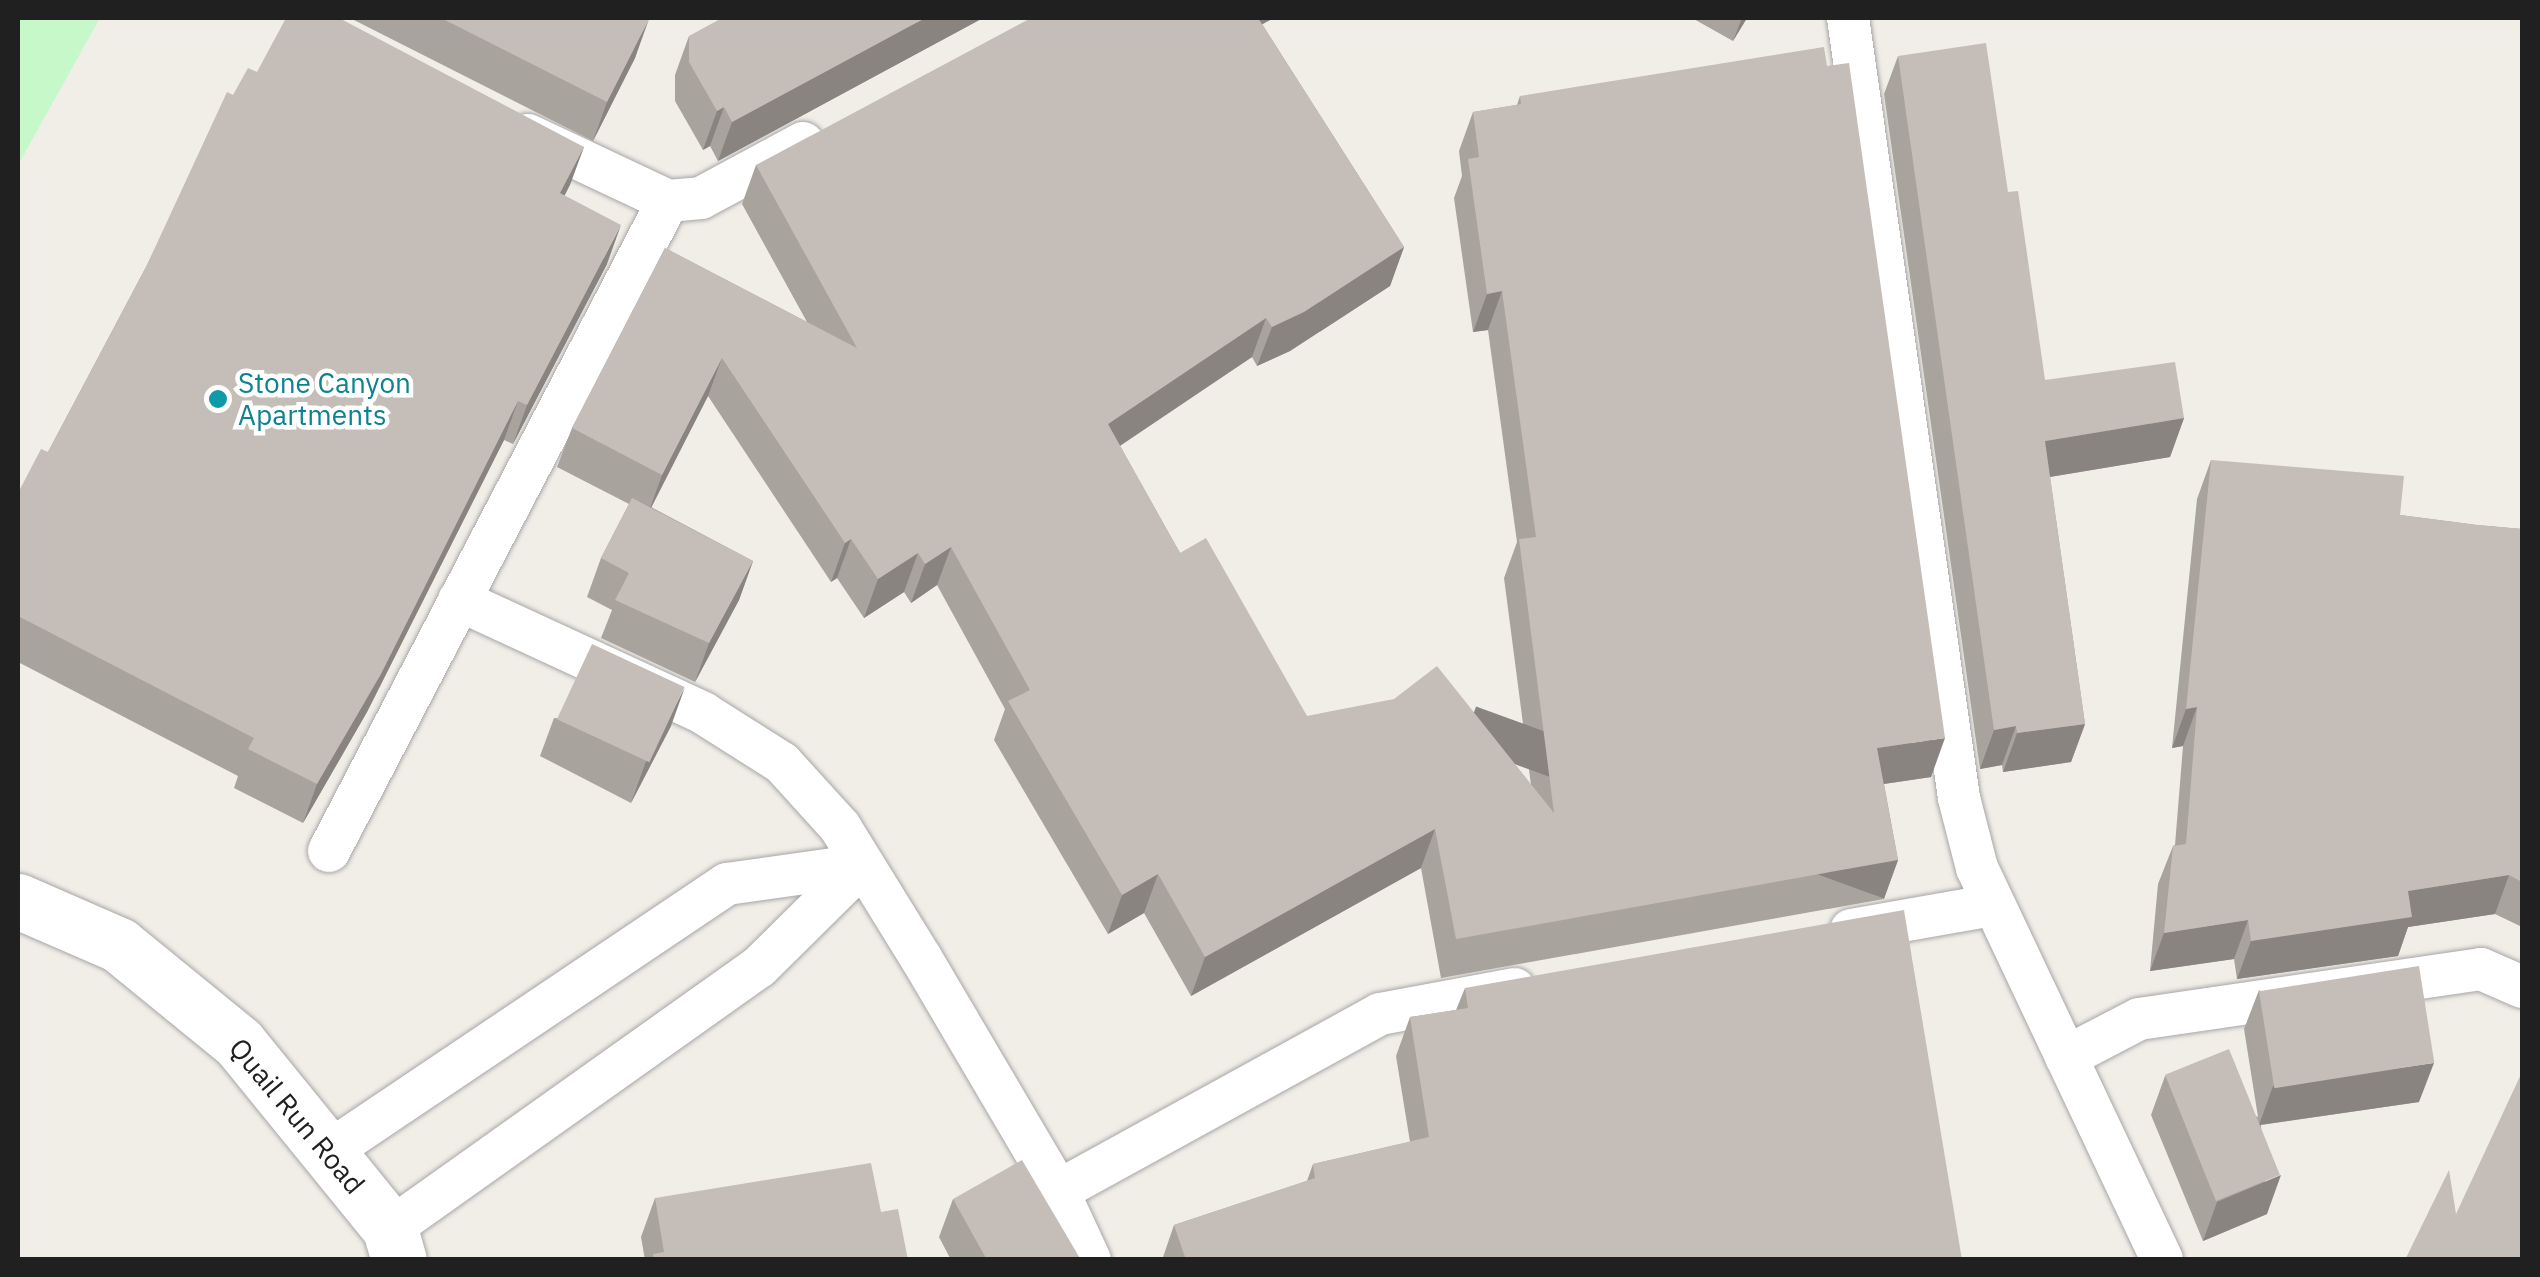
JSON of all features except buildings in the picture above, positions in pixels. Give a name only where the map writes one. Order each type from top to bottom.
[{"type":"street","name":"Quail Run Road","points":[[18,900],[119,945],[239,1043],[328,1152],[395,1244]]},
{"type":"lane","points":[[1848,18],[1960,798],[1994,904],[2162,1260]]},
{"type":"lane","points":[[496,118],[637,192],[668,201],[701,198],[834,126]]},
{"type":"lane","points":[[329,851],[668,201]]},
{"type":"lane","points":[[459,600],[703,712],[782,762],[840,827],[1058,1191],[1090,1260]]},
{"type":"lane","points":[[328,1152],[727,884],[862,865]]},
{"type":"lane","points":[[395,1244],[759,967],[862,865]]},
{"type":"lane","points":[[1802,938],[1994,904]]},
{"type":"lane","points":[[2066,1056],[2139,1019],[2481,970],[2522,987]]},
{"type":"lane","points":[[1058,1191],[1380,1014],[1552,983]]},
{"type":"green space","points":[[18,18],[100,18],[18,165]]},
{"type":"place","name":"Stone Canyon Apartments","points":[[218,399]]}]
